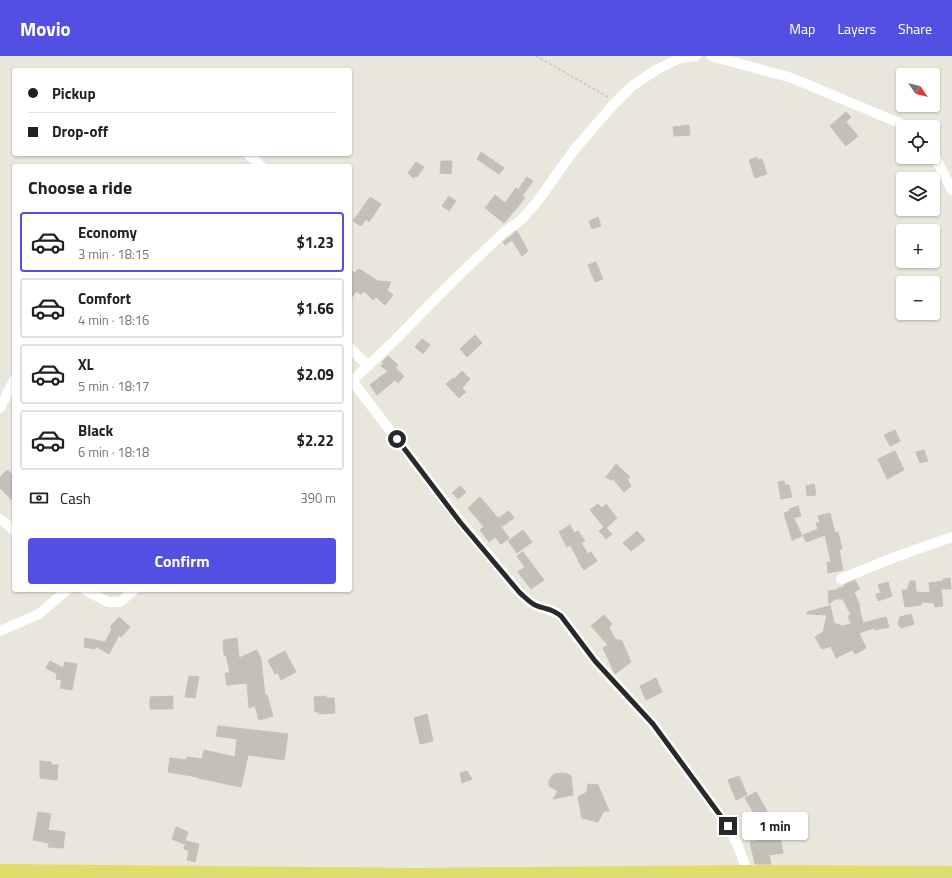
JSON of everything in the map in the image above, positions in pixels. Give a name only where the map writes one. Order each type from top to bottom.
[{"type":"main road","points":[[0,872],[38,875],[531,877],[748,873],[952,874]]},
{"type":"street","points":[[352,381],[498,238],[521,220],[537,202],[574,150],[632,86],[656,70],[680,58],[696,56]]},
{"type":"street","points":[[711,56],[792,78],[896,121]]},
{"type":"street","points":[[250,156],[259,164]]},
{"type":"street","points":[[939,164],[952,190]]},
{"type":"street","points":[[352,350],[368,366]]},
{"type":"street","points":[[352,383],[460,522],[520,593],[534,605],[554,611],[561,616],[595,661],[653,724],[728,826],[738,846],[748,873]]},
{"type":"street","points":[[0,408],[12,384]]},
{"type":"street","points":[[0,518],[12,528]]},
{"type":"street","points":[[841,579],[895,557],[952,537]]},
{"type":"street","points":[[0,631],[39,614],[65,592]]},
{"type":"street","points":[[89,592],[108,602],[120,602],[132,592]]},
{"type":"path","points":[[536,56],[609,98],[613,106]]},
{"type":"building","points":[[846,112],[851,117],[846,122],[858,136],[846,146],[830,126]]},
{"type":"building","points":[[689,125],[690,135],[674,136],[673,127]]},
{"type":"building","points":[[481,152],[504,168],[499,174],[477,159]]},
{"type":"building","points":[[757,157],[758,160],[762,159],[767,174],[755,178],[749,160]]},
{"type":"building","points":[[441,161],[452,161],[451,174],[440,173]]},
{"type":"building","points":[[416,162],[424,167],[417,177],[415,176],[413,178],[408,173]]},
{"type":"building","points":[[527,177],[533,181],[522,196],[525,198],[504,223],[485,208],[495,195],[505,203],[516,188],[518,190]]},
{"type":"building","points":[[449,196],[456,201],[449,211],[442,206]]},
{"type":"building","points":[[370,197],[381,204],[369,222],[366,219],[361,226],[353,221]]},
{"type":"building","points":[[598,217],[601,226],[592,229],[589,221]]},
{"type":"building","points":[[517,231],[528,251],[522,256],[512,240],[505,245],[503,242]]},
{"type":"building","points":[[596,262],[603,279],[595,282],[588,265]]},
{"type":"building","points":[[359,269],[378,281],[391,282],[387,290],[393,295],[385,305],[376,297],[373,300],[364,291],[361,294],[356,291],[352,297],[352,271],[354,273]]},
{"type":"building","points":[[475,335],[482,343],[467,357],[460,349]]},
{"type":"building","points":[[422,339],[430,345],[423,354],[415,347]]},
{"type":"building","points":[[388,356],[398,365],[395,368],[404,376],[398,383],[395,380],[377,395],[370,385],[388,371],[381,366],[384,363],[382,362]]},
{"type":"building","points":[[462,371],[470,379],[462,388],[466,392],[459,398],[446,384]]},
{"type":"building","points":[[895,430],[900,441],[890,446],[884,435]]},
{"type":"building","points":[[924,450],[928,461],[920,463],[916,452]]},
{"type":"building","points":[[895,451],[904,470],[887,479],[878,459]]},
{"type":"building","points":[[616,464],[630,477],[627,479],[631,486],[624,492],[613,479],[611,480],[606,477]]},
{"type":"building","points":[[7,470],[12,474],[12,500],[0,488],[0,477]]},
{"type":"building","points":[[784,481],[785,485],[789,485],[792,497],[781,499],[778,482]]},
{"type":"building","points":[[814,484],[816,495],[807,496],[806,486]]},
{"type":"building","points":[[460,486],[466,492],[458,499],[452,493]]},
{"type":"building","points":[[480,497],[498,518],[509,511],[514,518],[501,527],[509,538],[501,544],[495,537],[489,542],[480,530],[484,527],[468,508]]},
{"type":"building","points":[[598,504],[602,508],[606,504],[617,518],[606,528],[612,534],[606,539],[599,531],[604,527],[590,510]]},
{"type":"building","points":[[798,506],[801,516],[794,518],[802,536],[792,540],[784,513],[790,511],[789,509]]},
{"type":"building","points":[[830,513],[835,533],[838,532],[842,549],[839,549],[843,570],[828,573],[827,562],[831,562],[825,535],[806,542],[803,535],[818,529],[816,523],[820,522],[818,516]]},
{"type":"building","points":[[570,525],[574,533],[578,531],[585,541],[581,543],[588,554],[591,552],[597,561],[584,570],[570,545],[567,547],[559,532]]},
{"type":"building","points":[[523,530],[532,542],[517,553],[508,541]]},
{"type":"building","points":[[637,531],[645,540],[631,551],[623,543]]},
{"type":"building","points":[[523,552],[544,580],[531,589],[518,572],[525,567],[517,556]]},
{"type":"building","points":[[950,578],[951,589],[941,589],[943,606],[935,607],[934,603],[922,602],[921,605],[905,607],[902,590],[907,590],[910,581],[915,581],[916,592],[930,593],[929,583],[943,581],[943,579]]},
{"type":"building","points":[[855,580],[860,589],[854,592],[860,606],[863,623],[886,617],[889,627],[875,630],[874,628],[859,633],[866,648],[855,654],[852,650],[836,658],[831,646],[822,649],[815,637],[823,632],[827,615],[807,614],[807,612],[830,605],[834,623],[842,626],[851,624],[848,616],[851,615],[843,599],[835,599],[829,604],[828,591],[837,590]]},
{"type":"building","points":[[888,582],[892,596],[878,601],[876,594],[881,593],[878,585]]},
{"type":"building","points":[[911,614],[914,624],[901,628],[898,624],[900,617]]},
{"type":"building","points":[[604,615],[612,624],[609,627],[615,639],[622,641],[631,662],[615,674],[603,648],[608,645],[591,626]]},
{"type":"building","points":[[119,617],[130,627],[121,637],[119,635],[109,654],[95,646],[95,649],[84,647],[85,638],[105,642],[112,629],[110,627]]},
{"type":"building","points":[[237,638],[239,658],[257,650],[261,659],[265,696],[267,695],[273,716],[259,720],[255,706],[249,708],[247,683],[227,685],[225,673],[230,673],[226,655],[224,655],[223,640]]},
{"type":"building","points":[[285,651],[296,672],[281,680],[278,673],[275,674],[268,660]]},
{"type":"building","points":[[50,661],[63,668],[65,662],[77,664],[72,690],[60,688],[62,680],[56,679],[57,674],[46,668]]},
{"type":"building","points":[[189,676],[199,677],[195,698],[185,697]]},
{"type":"building","points":[[656,678],[662,692],[646,700],[640,686]]},
{"type":"building","points":[[173,696],[173,709],[150,709],[150,697]]},
{"type":"building","points":[[326,696],[326,698],[334,698],[335,713],[319,714],[319,712],[315,712],[314,697]]},
{"type":"building","points":[[427,714],[433,741],[420,744],[414,718]]},
{"type":"building","points":[[218,726],[288,734],[284,760],[248,755],[241,787],[168,772],[170,758],[187,760],[187,757],[202,759],[204,750],[235,757],[237,739],[216,736]]},
{"type":"building","points":[[40,761],[51,762],[51,765],[58,765],[57,780],[40,778]]},
{"type":"building","points":[[467,771],[472,779],[462,783],[460,773]]},
{"type":"building","points":[[562,773],[571,776],[573,795],[553,799],[558,791],[549,786],[549,780],[554,774]]},
{"type":"building","points":[[739,776],[747,795],[736,800],[728,780]]},
{"type":"building","points":[[588,784],[598,785],[609,811],[604,811],[598,822],[582,818],[578,797],[587,792]]},
{"type":"building","points":[[756,792],[767,811],[756,817],[745,798]]},
{"type":"building","points":[[38,812],[51,814],[48,830],[65,832],[63,848],[48,847],[49,843],[33,840]]},
{"type":"building","points":[[176,827],[188,832],[184,844],[172,839]]},
{"type":"building","points":[[779,831],[783,853],[769,855],[771,864],[755,864],[750,842],[767,839],[766,833]]},
{"type":"building","points":[[186,841],[199,844],[195,862],[187,860],[189,850],[184,849]]},
{"type":"route","points":[[397,439],[460,522],[520,593],[534,605],[547,608],[561,616],[595,661],[653,724],[728,826]]}]
